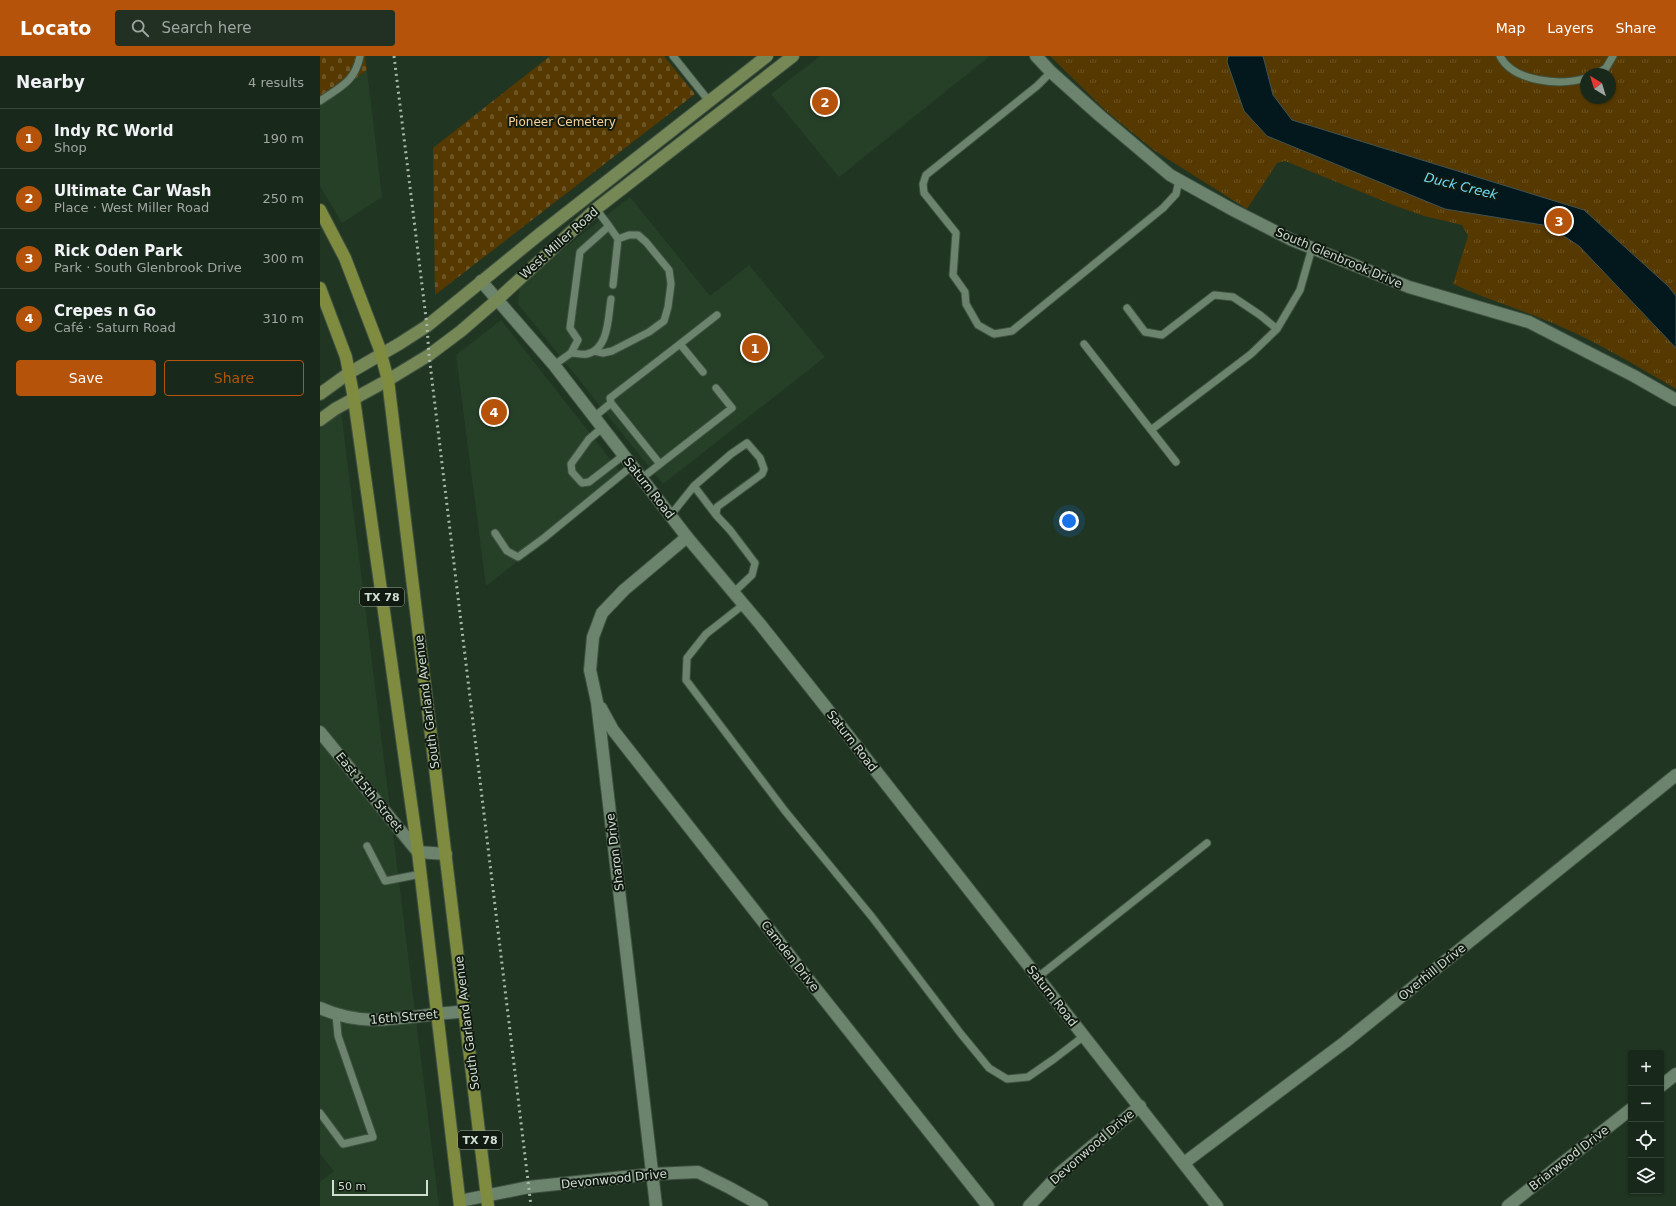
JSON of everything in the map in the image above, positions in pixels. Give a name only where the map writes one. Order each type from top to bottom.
[{"type":"main road","name":"West Miller Road","points":[[320,394],[349,373],[427,326],[481,281],[767,56]]},
{"type":"main road","name":"West Miller Road","points":[[320,420],[335,409],[388,380],[429,355],[461,331],[596,209],[793,56]]},
{"type":"main road","name":"South Garland Avenue","points":[[320,210],[345,258],[381,355],[388,380],[488,1201]]},
{"type":"main road","name":"TX 78","points":[[320,288],[346,357],[354,399],[421,874],[460,1204]]},
{"type":"street","name":"South Glenbrook Drive","points":[[1036,56],[1051,72],[1099,115],[1170,175],[1179,180],[1292,240],[1409,287],[1529,322],[1634,376],[1676,400]]},
{"type":"street","name":"Saturn Road","points":[[481,281],[554,365],[670,516],[743,605],[1038,977],[1217,1206]]},
{"type":"street","name":"Sharon Drive","points":[[656,1206],[597,702],[590,670],[593,637],[602,613],[624,590],[687,537]]},
{"type":"street","name":"Camden Drive","points":[[597,702],[617,736],[988,1206]]},
{"type":"street","name":"East 15th Street","points":[[320,732],[418,852]]},
{"type":"street","name":"Overhill Drive","points":[[1184,1163],[1344,1042],[1676,775]]},
{"type":"street","points":[[418,852],[446,854]]},
{"type":"street","name":"16th Street","points":[[320,1008],[336,1015],[353,1019],[375,1021],[465,1011]]},
{"type":"street","points":[[1664,1084],[1676,1074]]},
{"type":"street","name":"Devonwood Drive","points":[[1029,1206],[1061,1172],[1140,1106]]},
{"type":"street","name":"Briarwood Drive","points":[[1508,1206],[1628,1111]]},
{"type":"street","name":"Devonwood Drive","points":[[460,1204],[488,1201],[529,1187],[653,1174],[698,1172],[762,1206]]},
{"type":"lane","points":[[320,101],[348,81],[357,71],[360,56]]},
{"type":"lane","points":[[673,56],[709,102]]},
{"type":"lane","points":[[1500,56],[1512,69],[1527,76],[1544,81],[1561,83],[1580,79]]},
{"type":"lane","points":[[1606,68],[1613,56]]},
{"type":"lane","points":[[1051,72],[1037,86],[926,175],[923,184],[924,193],[956,233],[953,275],[965,292],[966,304],[978,325],[994,334],[1012,331],[1163,208],[1176,194],[1179,180]]},
{"type":"lane","points":[[596,209],[618,239],[613,284]]},
{"type":"lane","points":[[554,365],[571,353],[578,340],[570,328],[580,252],[609,226]]},
{"type":"lane","points":[[594,351],[603,353],[612,351],[649,332],[664,321],[668,307],[671,284],[669,270],[646,242],[638,235],[629,235],[618,239]]},
{"type":"lane","points":[[1151,430],[1250,354],[1277,329],[1300,290],[1312,248]]},
{"type":"lane","points":[[1127,308],[1145,332],[1162,335],[1214,295],[1234,297],[1277,329]]},
{"type":"lane","points":[[571,353],[586,354],[594,351],[604,340],[611,299]]},
{"type":"lane","points":[[660,464],[611,403],[610,398],[717,315]]},
{"type":"lane","points":[[680,344],[703,372]]},
{"type":"lane","points":[[1084,344],[1176,462]]},
{"type":"lane","points":[[642,478],[732,408],[716,388]]},
{"type":"lane","points":[[594,417],[611,403]]},
{"type":"lane","points":[[602,428],[589,439],[571,464],[572,472],[582,483],[589,482],[624,455]]},
{"type":"lane","points":[[670,516],[694,486],[731,454],[747,443],[760,458],[764,469],[762,474],[717,507],[716,515]]},
{"type":"lane","points":[[495,533],[507,551],[518,557],[544,538],[632,466]]},
{"type":"lane","points":[[694,486],[755,563],[752,575],[733,593]]},
{"type":"lane","points":[[743,605],[706,634],[687,658],[686,680],[785,811],[872,917],[961,1034],[990,1068],[1006,1079],[1028,1077],[1084,1036]]},
{"type":"lane","points":[[1038,977],[1207,843]]},
{"type":"lane","points":[[367,846],[386,881],[421,874]]},
{"type":"lane","points":[[320,1113],[342,1144],[373,1137],[338,1036],[336,1015]]},
{"type":"shaded area","points":[[820,56],[990,56],[839,177],[771,94]]},
{"type":"shaded area","points":[[367,70],[382,197],[342,223],[320,186],[320,105]]},
{"type":"shaded area","points":[[630,197],[710,296],[749,265],[825,357],[663,484],[518,304],[520,283]]},
{"type":"shaded area","points":[[501,320],[625,478],[486,586],[456,355]]},
{"type":"shaded area","points":[[341,411],[439,1206],[320,1206],[320,1182],[334,1171],[320,1154],[320,427]]},
{"type":"green space","points":[[320,56],[365,56],[367,70],[320,105]]},
{"type":"green space","name":"Pioneer Cemetery","points":[[550,56],[664,56],[695,94],[435,295],[433,148]]},
{"type":"green space","points":[[1050,56],[1676,56],[1676,389],[1580,336],[1552,323],[1453,284],[1468,236],[1462,225],[1424,216],[1393,205],[1285,161],[1277,163],[1247,209],[1155,151],[1105,110]]},
{"type":"water","name":"Duck Creek","points":[[1228,56],[1263,56],[1273,95],[1292,120],[1584,210],[1668,286],[1676,296],[1676,348],[1579,246],[1549,226],[1445,209],[1267,136],[1244,111],[1227,62]]},
{"type":"railway","points":[[394,56],[531,1206]]},
{"type":"place","name":"Ultimate Car Wash","points":[[825,102]]},
{"type":"place","name":"Rick Oden Park","points":[[1559,221]]},
{"type":"place","name":"Indy RC World","points":[[755,348]]},
{"type":"place","name":"Crepes n Go","points":[[494,412]]}]
